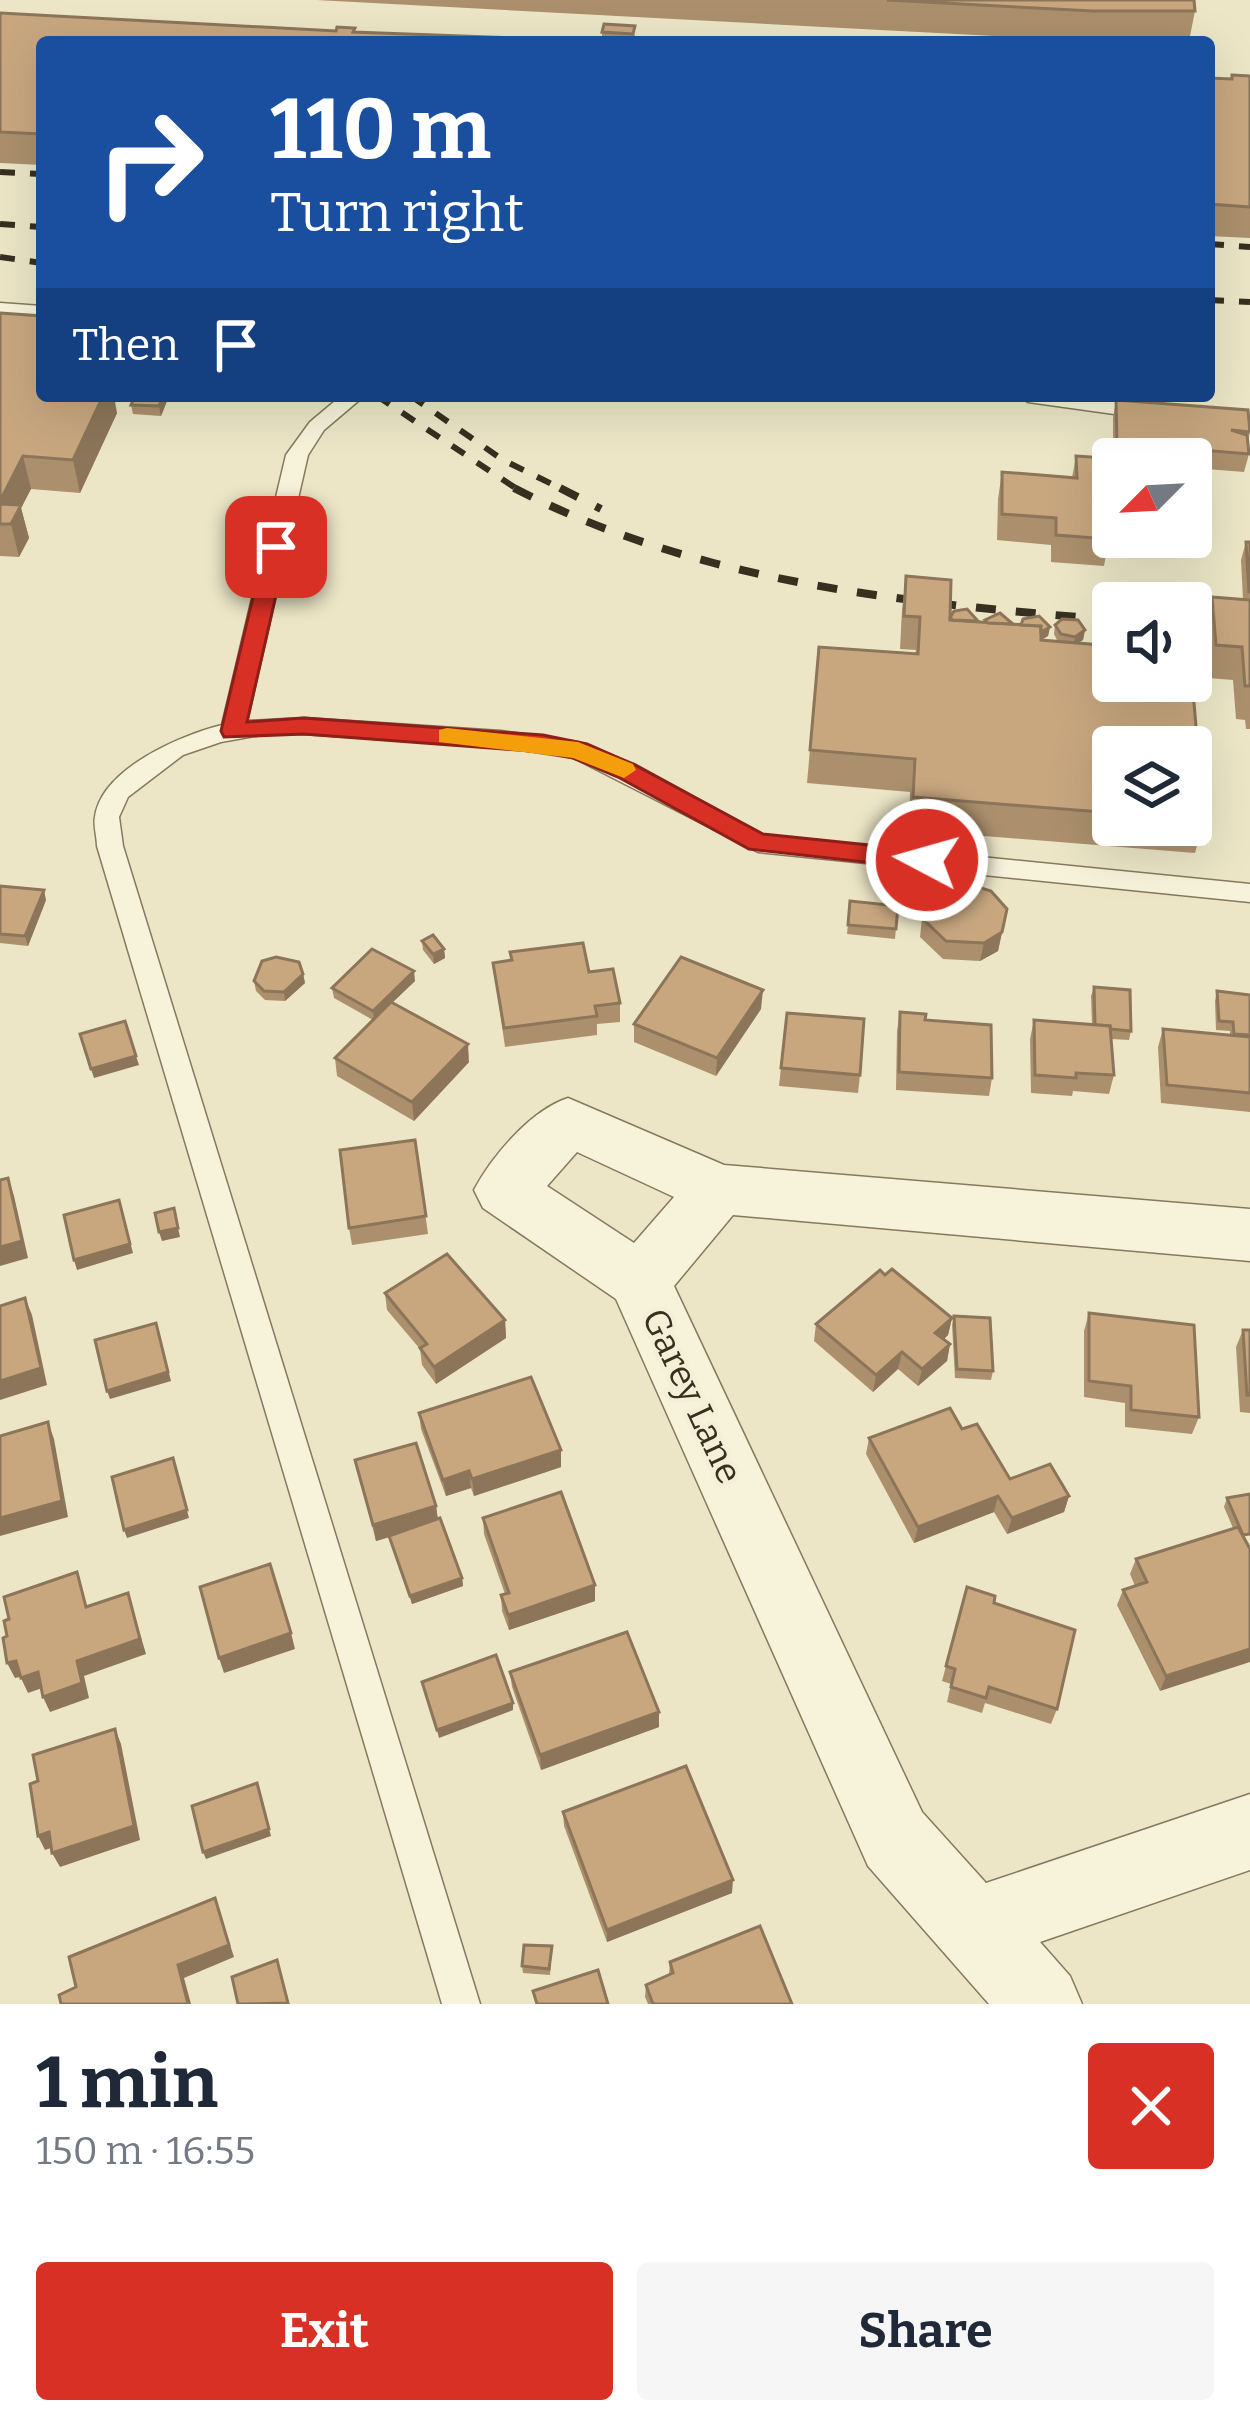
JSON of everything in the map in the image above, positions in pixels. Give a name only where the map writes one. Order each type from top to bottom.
[{"type":"street","points":[[640,1281],[505,1190],[568,1123],[718,1189],[1250,1235]]},
{"type":"street","name":"Garey Lane","points":[[718,1189],[640,1281],[896,1839],[1042,2004]]},
{"type":"street","points":[[974,1926],[1250,1832]]},
{"type":"lane","points":[[0,309],[36,312]]},
{"type":"lane","points":[[1062,402],[1174,414]]},
{"type":"lane","points":[[233,731],[297,455],[317,426],[345,403]]},
{"type":"lane","points":[[461,2004],[110,846],[107,817],[117,792],[174,748],[233,731],[304,726],[543,743],[578,750],[627,771],[758,843],[1250,893]]},
{"type":"building","points":[[887,0],[1194,0],[1195,11],[1093,11]]},
{"type":"building","points":[[0,13],[464,36],[36,36],[36,134],[0,132]]},
{"type":"building","points":[[604,24],[635,26],[633,34],[602,32]]},
{"type":"building","points":[[1232,75],[1250,76],[1250,207],[1215,204],[1215,78],[1232,79]]},
{"type":"building","points":[[0,313],[36,316],[36,402],[100,402],[73,460],[23,456],[0,501]]},
{"type":"building","points":[[132,402],[161,402],[159,406]]},
{"type":"building","points":[[1116,402],[1248,410],[1250,432],[1231,430],[1247,435],[1249,454],[1212,451],[1212,438],[1117,438]]},
{"type":"building","points":[[1076,456],[1092,457],[1092,538],[1056,535],[1056,518],[1002,514],[1002,472],[1077,478]]},
{"type":"building","points":[[0,504],[21,505],[11,524],[0,524]]},
{"type":"building","points":[[1246,542],[1250,542],[1250,592],[1249,592]]},
{"type":"building","points":[[906,576],[951,580],[950,620],[1041,626],[1041,640],[1092,644],[1092,702],[1194,702],[1196,726],[1092,726],[1092,811],[913,797],[915,759],[810,750],[819,647],[918,654],[920,617],[904,616]]},
{"type":"building","points":[[1212,597],[1250,600],[1250,686],[1245,686],[1242,647],[1216,645]]},
{"type":"building","points":[[967,609],[978,621],[950,618],[954,611]]},
{"type":"building","points":[[1000,613],[1013,624],[985,620]]},
{"type":"building","points":[[1039,616],[1050,627],[1041,632],[1041,626],[1021,625],[1023,619]]},
{"type":"building","points":[[1062,619],[1078,620],[1085,630],[1075,637],[1061,634],[1055,625]]},
{"type":"building","points":[[965,883],[991,891],[1007,909],[1002,932],[984,943],[946,941],[922,918],[928,895]]},
{"type":"building","points":[[0,886],[44,890],[25,936],[0,934]]},
{"type":"building","points":[[850,901],[898,906],[896,929],[848,925]]},
{"type":"building","points":[[433,935],[444,949],[433,954],[422,941]]},
{"type":"building","points":[[583,943],[589,972],[613,969],[620,1003],[595,1006],[597,1016],[504,1028],[493,963],[512,960],[510,952]]},
{"type":"building","points":[[372,949],[414,971],[373,1011],[332,988]]},
{"type":"building","points":[[276,957],[299,962],[303,974],[284,992],[264,991],[254,981],[262,961]]},
{"type":"building","points":[[681,957],[763,990],[717,1058],[634,1024]]},
{"type":"building","points":[[1094,987],[1130,990],[1131,1031],[1095,1025]]},
{"type":"building","points":[[1217,991],[1250,995],[1250,1035],[1234,1034],[1233,1022],[1219,1021]]},
{"type":"building","points":[[391,1002],[468,1044],[412,1102],[335,1058]]},
{"type":"building","points":[[900,1012],[926,1014],[925,1020],[991,1025],[992,1078],[899,1072]]},
{"type":"building","points":[[787,1013],[864,1019],[860,1075],[781,1068]]},
{"type":"building","points":[[1034,1020],[1110,1026],[1114,1075],[1035,1075]]},
{"type":"building","points":[[125,1021],[136,1056],[91,1069],[80,1034]]},
{"type":"building","points":[[1163,1029],[1250,1037],[1250,1093],[1167,1085]]},
{"type":"building","points":[[415,1140],[426,1216],[349,1228],[340,1150]]},
{"type":"building","points":[[8,1178],[22,1241],[0,1247],[0,1180]]},
{"type":"building","points":[[119,1200],[130,1244],[74,1260],[64,1215]]},
{"type":"building","points":[[174,1208],[178,1228],[159,1232],[155,1213]]},
{"type":"building","points":[[447,1254],[505,1320],[434,1367],[420,1348],[427,1344],[385,1293]]},
{"type":"building","points":[[892,1269],[952,1318],[935,1333],[950,1344],[922,1369],[902,1352],[876,1375],[816,1324],[880,1270],[885,1275]]},
{"type":"building","points":[[25,1298],[41,1368],[0,1381],[0,1306]]},
{"type":"building","points":[[1089,1313],[1194,1325],[1199,1417],[1131,1410],[1131,1386],[1089,1381]]},
{"type":"building","points":[[954,1316],[990,1318],[993,1371],[957,1369]]},
{"type":"building","points":[[156,1323],[168,1372],[107,1391],[95,1340]]},
{"type":"building","points":[[1243,1330],[1250,1330],[1250,1395],[1247,1395]]},
{"type":"building","points":[[531,1377],[561,1450],[472,1479],[469,1471],[443,1480],[419,1413]]},
{"type":"building","points":[[950,1408],[962,1429],[977,1424],[1010,1479],[1050,1464],[1069,1496],[1012,1518],[998,1496],[918,1527],[869,1438]]},
{"type":"building","points":[[48,1422],[62,1501],[0,1518],[0,1436]]},
{"type":"building","points":[[416,1443],[436,1506],[373,1525],[355,1460]]},
{"type":"building","points":[[173,1458],[187,1510],[124,1530],[112,1477]]},
{"type":"building","points":[[561,1492],[595,1585],[508,1615],[501,1595],[509,1593],[483,1518]]},
{"type":"building","points":[[1250,1494],[1250,1534],[1243,1535],[1227,1498]]},
{"type":"building","points":[[440,1518],[462,1578],[410,1596],[389,1536]]},
{"type":"building","points":[[1238,1527],[1250,1549],[1250,1649],[1166,1676],[1123,1590],[1147,1582],[1136,1559]]},
{"type":"building","points":[[270,1564],[291,1633],[219,1658],[200,1587]]},
{"type":"building","points":[[77,1572],[86,1607],[128,1593],[140,1639],[77,1661],[82,1683],[43,1697],[38,1672],[21,1678],[16,1661],[7,1663],[3,1638],[7,1636],[4,1621],[9,1619],[4,1597]]},
{"type":"building","points":[[967,1587],[995,1596],[994,1603],[1075,1630],[1057,1709],[989,1687],[986,1698],[951,1687],[955,1669],[946,1666]]},
{"type":"building","points":[[627,1632],[659,1712],[540,1755],[510,1672]]},
{"type":"building","points":[[496,1655],[513,1703],[437,1730],[422,1682]]},
{"type":"building","points":[[115,1729],[134,1826],[52,1853],[49,1832],[38,1836],[30,1784],[38,1781],[33,1755]]},
{"type":"building","points":[[686,1766],[733,1880],[607,1930],[563,1812]]},
{"type":"building","points":[[257,1783],[269,1829],[203,1852],[192,1806]]},
{"type":"building","points":[[215,1898],[229,1945],[178,1965],[188,2004],[61,2004],[59,1995],[76,1987],[69,1957]]},
{"type":"building","points":[[760,1926],[792,2004],[653,2004],[646,1985],[673,1973],[670,1962]]},
{"type":"building","points":[[524,1945],[552,1946],[549,1969],[522,1966]]},
{"type":"building","points":[[277,1960],[288,2003],[238,2004],[232,1977]]},
{"type":"building","points":[[598,1970],[608,2004],[537,2004],[533,1991]]},
{"type":"railway","points":[[0,172],[36,174]]},
{"type":"railway","points":[[0,224],[36,227]]},
{"type":"railway","points":[[1215,244],[1250,247]]},
{"type":"railway","points":[[0,257],[36,262]]},
{"type":"railway","points":[[1215,300],[1250,302]]},
{"type":"railway","points":[[386,402],[519,490]]},
{"type":"railway","points":[[420,402],[503,460],[562,489]]},
{"type":"railway","points":[[514,488],[519,490]]},
{"type":"railway","points":[[562,489],[566,491]]},
{"type":"railway","points":[[562,489],[601,509]]},
{"type":"railway","points":[[519,490],[657,547],[806,584],[959,606],[1092,618]]},
{"type":"railway","points":[[1212,609],[1229,610]]},
{"type":"railway","points":[[1212,627],[1250,630]]},
{"type":"slow traffic","points":[[447,736],[543,743],[578,750],[624,770]]},
{"type":"route","points":[[276,547],[233,731],[304,726],[543,743],[578,750],[627,771],[758,843],[927,860]]}]
